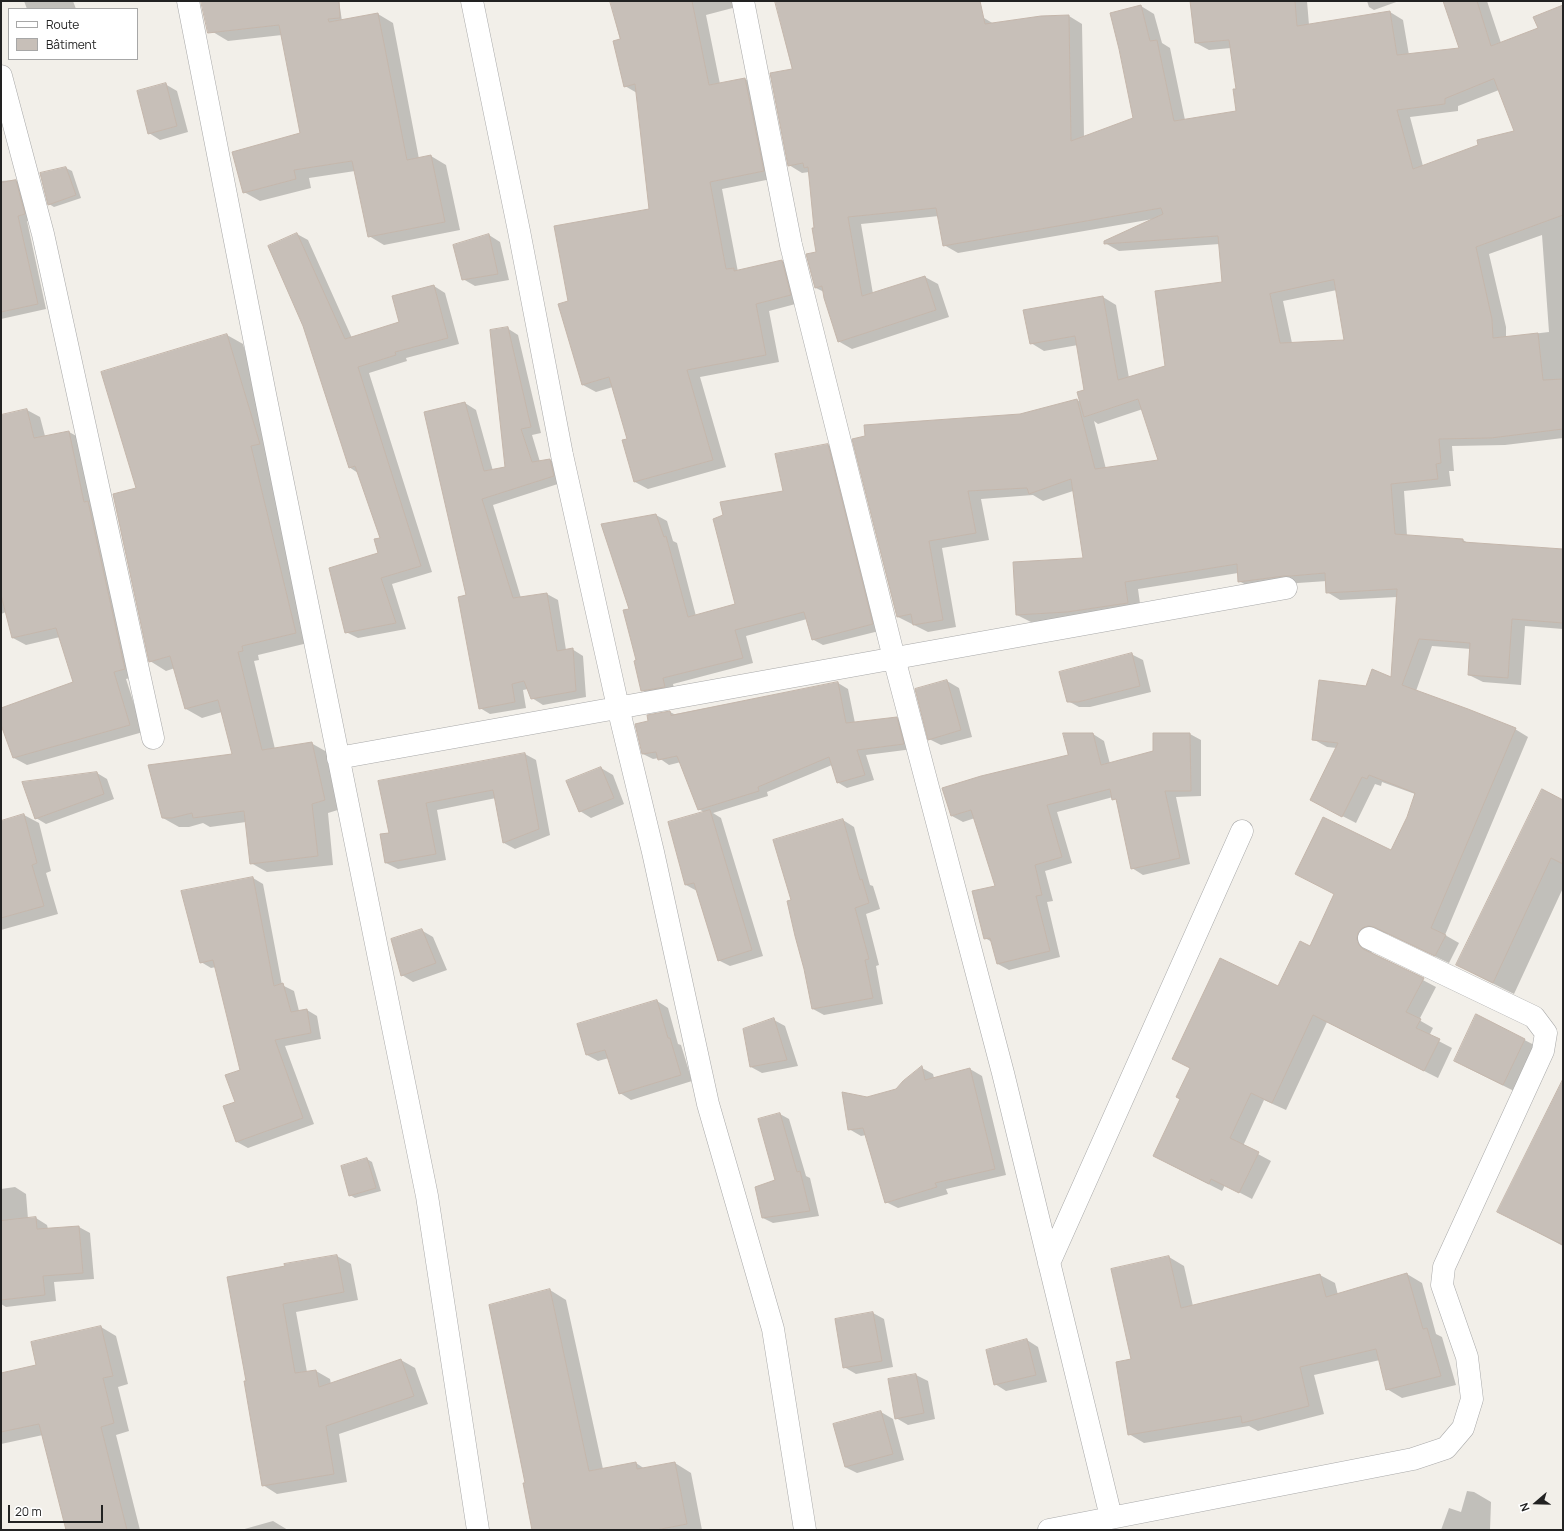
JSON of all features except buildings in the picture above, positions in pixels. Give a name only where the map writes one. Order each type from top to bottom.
[{"type":"street","points":[[188,1],[338,758],[427,1196],[478,1530]]},
{"type":"street","points":[[472,1],[519,231],[562,456],[618,707],[653,852],[708,1104],[773,1329],[805,1530]]},
{"type":"street","points":[[743,1],[791,245],[894,658],[1003,1073],[1111,1517]]},
{"type":"street","points":[[1,76],[43,234],[153,738]]},
{"type":"street","points":[[338,758],[1286,588]]},
{"type":"street","points":[[1049,1263],[1242,831]]},
{"type":"street","points":[[1049,1530],[1414,1459],[1446,1448],[1463,1428],[1472,1399],[1467,1357],[1442,1285],[1444,1267],[1543,1050],[1546,1033],[1534,1017],[1369,938]]}]
